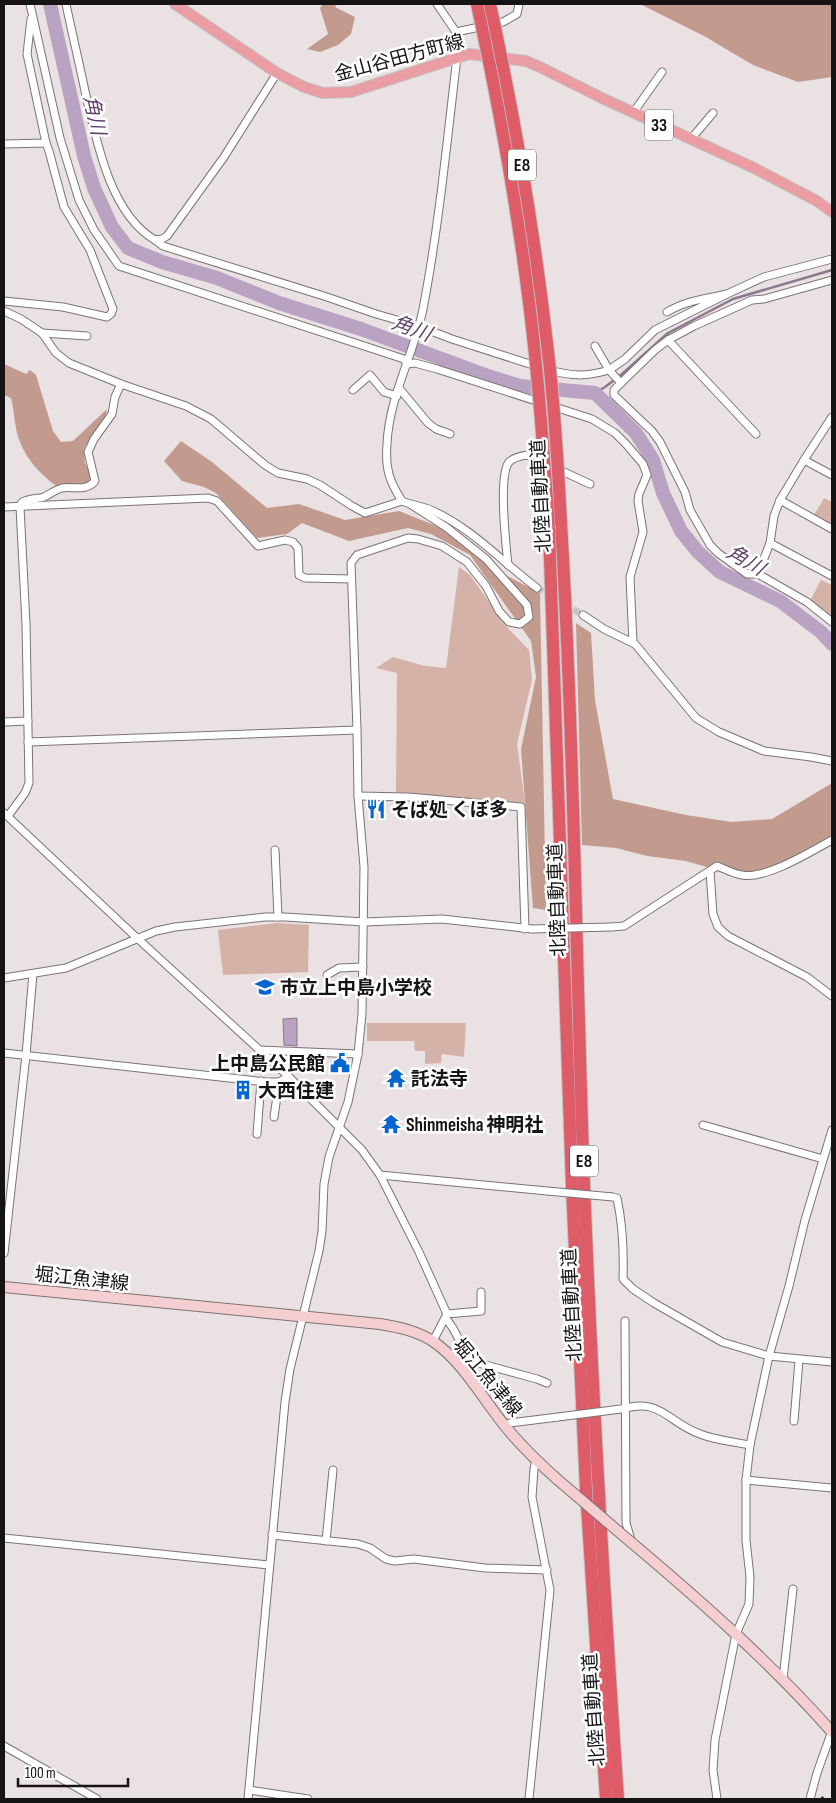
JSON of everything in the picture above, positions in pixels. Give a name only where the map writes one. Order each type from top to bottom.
[{"type":"highway","name":"北陸自動車道","points":[[477,4],[500,114],[516,214],[534,348],[549,529],[572,1196],[587,1498],[606,1799]]},
{"type":"highway","name":"北陸自動車道","points":[[490,4],[505,74],[530,212],[550,374],[561,523],[567,632],[578,1008],[592,1351],[618,1799]]},
{"type":"main road","name":"金山谷田方町線","points":[[174,4],[277,73],[304,88],[323,93],[352,92],[469,54],[480,54],[526,62],[785,184],[817,201],[832,212]]},
{"type":"main road","name":"堀江魚津線","points":[[4,1288],[303,1315],[380,1324],[400,1328],[433,1341],[465,1373],[505,1426],[536,1460],[736,1634],[783,1679],[832,1732]]},
{"type":"street","points":[[30,4],[58,130],[78,200],[94,230],[119,266],[404,359],[407,363],[415,363],[437,369],[592,419],[615,433],[643,464],[647,475],[638,501],[643,532],[630,577],[633,643]]},
{"type":"street","points":[[66,4],[91,120],[109,181],[127,213],[148,236],[163,246],[328,297],[557,372],[579,376],[597,374],[609,370],[655,330],[727,294],[764,277],[832,259]]},
{"type":"street","points":[[437,4],[456,32],[458,40],[457,57],[439,206],[423,310],[391,416],[387,444],[388,470],[391,484],[402,501],[431,510],[464,528],[537,588]]},
{"type":"street","points":[[456,32],[503,22],[516,14],[519,4]]},
{"type":"street","points":[[4,301],[63,307],[106,316],[111,314],[113,309],[90,250],[64,207],[50,151],[46,144],[27,54],[32,13]]},
{"type":"street","points":[[633,113],[662,72]]},
{"type":"street","points":[[155,240],[167,236],[224,157],[277,73]]},
{"type":"street","points":[[691,139],[713,113]]},
{"type":"street","points":[[4,144],[46,144]]},
{"type":"street","points":[[832,280],[741,304],[668,340],[614,390],[614,394],[652,431],[660,442],[685,492],[690,510],[710,545],[747,574],[758,574],[807,602],[832,622]]},
{"type":"street","points":[[667,312],[692,302],[727,294]]},
{"type":"street","points":[[4,311],[21,319],[42,333],[56,353],[69,363],[121,384],[186,406],[211,419],[265,465],[278,473],[307,479],[365,513],[402,501]]},
{"type":"street","points":[[42,333],[87,336]]},
{"type":"street","points":[[668,340],[756,434]]},
{"type":"street","points":[[594,346],[609,370],[621,383]]},
{"type":"street","points":[[353,390],[370,375],[384,392],[398,392],[428,424],[450,434]]},
{"type":"street","points":[[121,384],[112,414],[94,439],[88,452],[95,481],[92,485],[82,488],[63,488],[43,497],[21,503],[29,783],[25,793],[6,815],[289,1077],[362,1150],[380,1175],[419,1252],[446,1316],[467,1356],[472,1361],[547,1383]]},
{"type":"street","points":[[758,574],[770,543],[774,516],[780,500],[832,417]]},
{"type":"street","points":[[508,565],[504,501],[505,472],[509,462],[518,456],[527,455],[590,484]]},
{"type":"street","points":[[804,460],[832,475]]},
{"type":"street","points":[[4,507],[208,498],[217,501],[258,546],[285,540],[293,542],[298,548],[299,575],[305,578],[351,579]]},
{"type":"street","points":[[780,500],[832,529]]},
{"type":"street","points":[[248,1799],[285,1402],[290,1369],[319,1251],[324,1184],[329,1157],[348,1102],[358,1054],[362,1014],[364,867],[358,796],[358,730],[351,563],[357,555],[408,538],[442,546],[467,562],[486,586],[499,612],[509,622],[520,624],[529,617],[527,606],[486,558],[446,526],[410,504]]},
{"type":"street","points":[[770,543],[832,576]]},
{"type":"street","points":[[583,615],[604,629],[633,643],[696,718],[719,732],[764,751],[832,761]]},
{"type":"street","points":[[4,722],[28,720]]},
{"type":"street","points":[[28,742],[358,730]]},
{"type":"street","points":[[358,796],[408,797],[521,807],[528,929]]},
{"type":"street","points":[[4,978],[66,968],[156,931],[175,927],[278,917],[364,922],[442,919],[528,929],[624,926],[716,866],[744,876],[758,874],[789,863],[832,840]]},
{"type":"street","points":[[275,850],[278,917]]},
{"type":"street","points":[[710,871],[712,914],[718,927],[728,936],[808,977],[832,996]]},
{"type":"street","points":[[327,975],[339,968],[363,967]]},
{"type":"street","points":[[4,1253],[33,974]]},
{"type":"street","points":[[259,1050],[358,1054]]},
{"type":"street","points":[[4,1053],[261,1081],[279,1082],[289,1077]]},
{"type":"street","points":[[257,1134],[261,1081]]},
{"type":"street","points":[[274,1117],[279,1082]]},
{"type":"street","points":[[703,1125],[823,1159]]},
{"type":"street","points":[[717,1799],[713,1770],[714,1740],[736,1634],[749,1604],[750,1577],[746,1540],[746,1480],[750,1445],[769,1356],[805,1220],[832,1130]]},
{"type":"street","points":[[380,1175],[617,1198],[622,1219],[623,1279],[633,1289],[722,1342],[769,1356],[832,1362]]},
{"type":"street","points":[[446,1316],[481,1311],[481,1292]]},
{"type":"street","points":[[433,1341],[446,1316]]},
{"type":"street","points":[[625,1321],[623,1409],[626,1523],[632,1543]]},
{"type":"street","points":[[794,1421],[799,1360]]},
{"type":"street","points":[[505,1426],[510,1423],[644,1406],[654,1407],[700,1434],[750,1445]]},
{"type":"street","points":[[529,1799],[550,1590],[532,1498],[536,1460]]},
{"type":"street","points":[[326,1541],[333,1470]]},
{"type":"street","points":[[746,1480],[832,1488]]},
{"type":"street","points":[[272,1535],[358,1544],[370,1548],[386,1559],[414,1559],[485,1568],[547,1570]]},
{"type":"street","points":[[4,1538],[269,1565]]},
{"type":"street","points":[[783,1679],[792,1589]]},
{"type":"street","points":[[810,1799],[832,1732]]},
{"type":"street","points":[[4,1746],[98,1799]]},
{"type":"street","points":[[249,1790],[308,1799]]},
{"type":"shaded area","points":[[323,4],[337,4],[335,7],[355,17],[351,34],[338,45],[320,52],[307,49],[328,34],[320,8]]},
{"type":"shaded area","points":[[640,4],[832,4],[832,77],[798,82],[753,65],[704,36]]},
{"type":"shaded area","points":[[4,364],[26,374],[30,370],[36,375],[53,431],[61,442],[73,441],[107,409],[105,420],[84,448],[85,463],[93,478],[89,483],[56,486],[43,475],[27,456],[16,429],[11,398],[4,395]]},
{"type":"shaded area","points":[[181,441],[212,462],[267,508],[299,504],[345,520],[399,511],[439,527],[507,576],[540,593],[546,910],[533,908],[521,749],[536,677],[531,641],[470,555],[431,534],[408,528],[349,541],[302,523],[287,534],[257,538],[216,493],[204,487],[182,481],[164,461]]},
{"type":"shaded area","points":[[824,498],[832,502],[832,520],[830,524],[814,515]]},
{"type":"shaded area","points":[[459,567],[470,575],[505,625],[529,650],[532,680],[517,744],[525,803],[396,792],[397,673],[376,668],[393,657],[425,666],[446,668]]},
{"type":"shaded area","points":[[821,580],[832,585],[832,619],[810,601]]},
{"type":"shaded area","points":[[576,623],[591,633],[595,700],[613,799],[686,815],[732,822],[772,819],[832,783],[832,842],[781,866],[744,878],[686,861],[647,856],[616,848],[582,845]]},
{"type":"shaded area","points":[[277,923],[309,925],[308,972],[223,975],[218,930]]},
{"type":"shaded area","points":[[297,1018],[297,1046],[284,1045],[283,1019]]},
{"type":"shaded area","points":[[367,1023],[466,1023],[464,1057],[442,1054],[441,1063],[425,1064],[425,1051],[415,1051],[414,1041],[367,1041]]},
{"type":"waterway","name":"角川","points":[[50,4],[84,156],[94,188],[112,227],[128,248],[162,262],[217,278],[279,303],[361,329],[520,386],[595,393],[636,433],[653,460],[663,493],[681,531],[698,552],[720,572],[780,601],[821,632],[832,644]]},
{"type":"waterway","points":[[595,393],[621,375],[668,333],[733,299],[832,270]]},
{"type":"tunnel","points":[[537,588],[583,615]]},
{"type":"place","name":"そば処 くぼ多","points":[[376,809]]},
{"type":"place","name":"市立上中島小学校","points":[[265,987]]},
{"type":"place","name":"上中島公民館","points":[[340,1063]]},
{"type":"place","name":"託法寺","points":[[396,1078]]},
{"type":"place","name":"大西住建","points":[[243,1090]]},
{"type":"place","name":"Shinmeisha 神明社","points":[[391,1124]]}]
